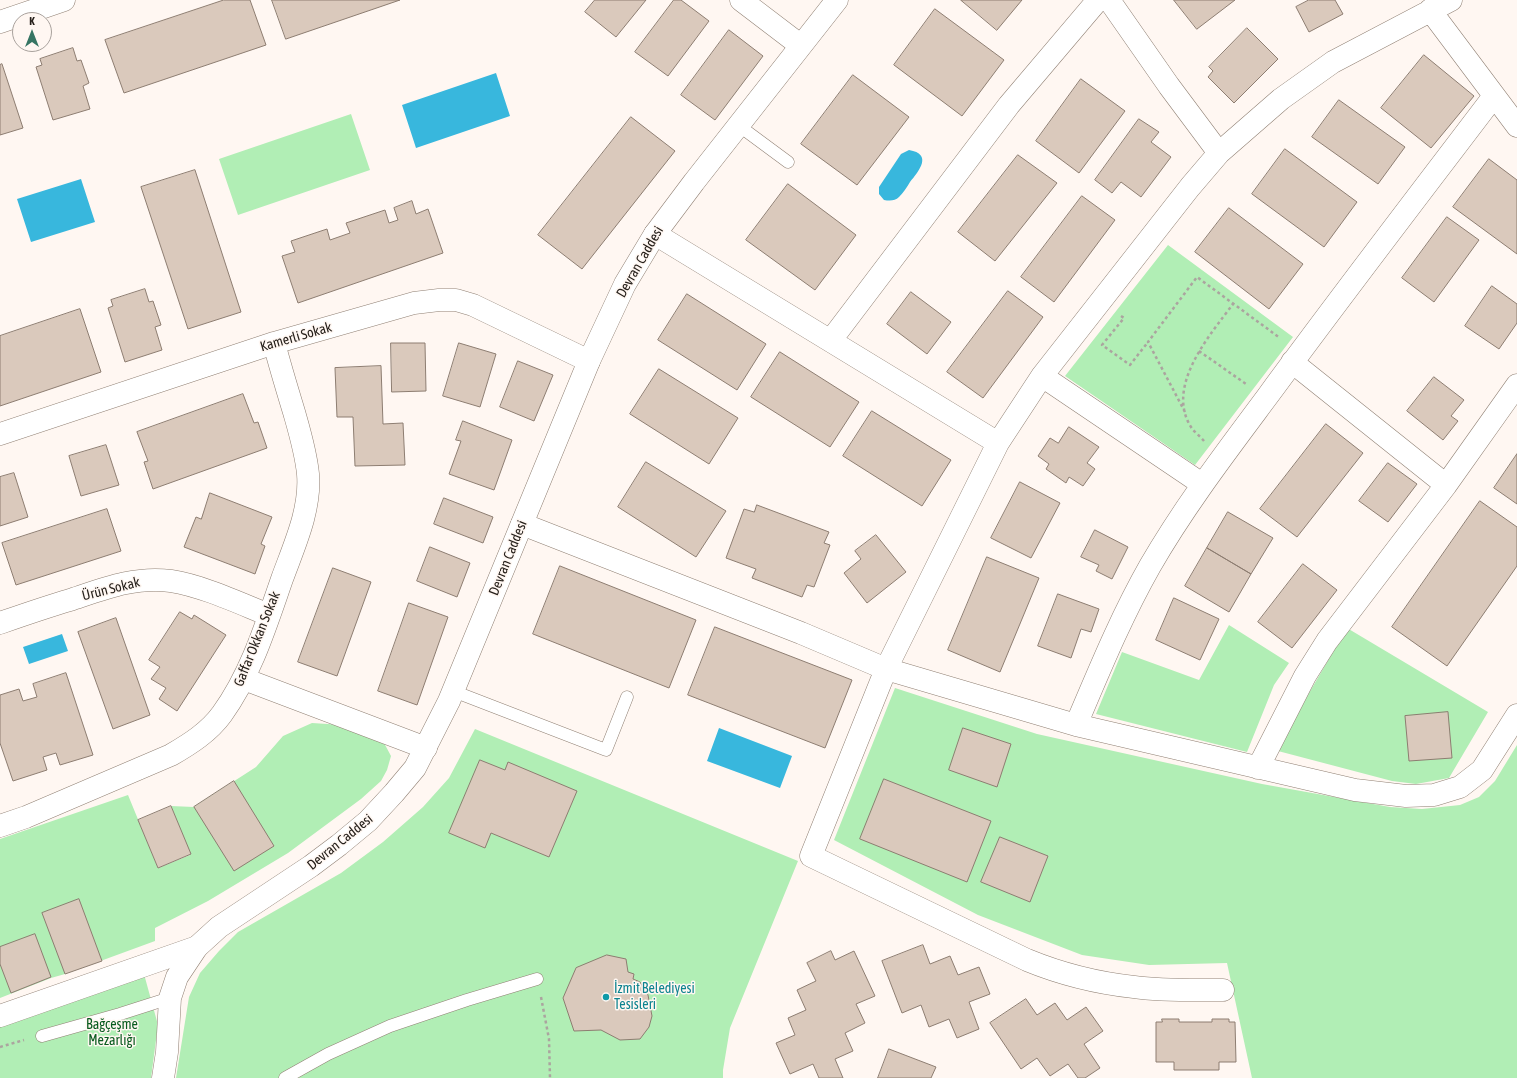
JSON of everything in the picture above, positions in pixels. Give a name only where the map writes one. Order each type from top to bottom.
[{"type":"street","points":[[0,22],[64,0]]},
{"type":"street","points":[[741,0],[800,45]]},
{"type":"street","name":"Devran Caddesi","points":[[163,1078],[168,1052],[170,998],[177,978],[197,947],[219,927],[311,866],[339,845],[368,821],[394,793],[414,768],[426,748],[453,691],[589,361],[625,284],[655,234],[800,45],[837,0]]},
{"type":"street","points":[[831,340],[1009,105],[1098,0]]},
{"type":"street","points":[[1109,0],[1169,86],[1219,153]]},
{"type":"street","points":[[1222,990],[1166,990],[1134,988],[1074,977],[1051,970],[1027,960],[811,856],[886,669],[998,443],[1042,376],[1219,153],[1281,99],[1333,62],[1451,0]]},
{"type":"street","points":[[1430,10],[1517,126]]},
{"type":"street","points":[[1076,725],[1129,604],[1150,565],[1202,484],[1292,362],[1494,96]]},
{"type":"street","points":[[655,234],[998,443]]},
{"type":"street","name":"Kamerli Sokak","points":[[0,434],[274,343],[414,303],[439,300],[456,300],[473,306],[589,361]]},
{"type":"street","name":"Gaffar Okkan Sokak","points":[[0,826],[26,817],[171,755],[193,742],[210,728],[222,714],[244,679],[302,523],[307,498],[308,475],[304,447],[274,343]]},
{"type":"street","points":[[1292,362],[1446,485]]},
{"type":"street","points":[[1042,376],[1202,484]]},
{"type":"street","points":[[1258,768],[1305,676],[1327,641],[1446,485],[1517,385]]},
{"type":"street","points":[[522,524],[886,669],[1076,725],[1355,790],[1406,796],[1434,795],[1460,788],[1482,770],[1517,715]]},
{"type":"street","name":"Ürün Sokak","points":[[0,623],[108,587],[130,581],[149,580],[188,584],[269,615]]},
{"type":"street","points":[[244,679],[426,748]]},
{"type":"street","points":[[0,1016],[197,947]]},
{"type":"lane","points":[[738,125],[788,162]]},
{"type":"lane","points":[[453,691],[606,750],[627,697]]},
{"type":"lane","points":[[285,1078],[328,1054],[390,1026],[467,1000],[537,979]]},
{"type":"lane","points":[[42,1036],[170,998]]},
{"type":"path","points":[[1101,301],[1124,318],[1102,345],[1130,365],[1197,277],[1282,339]]},
{"type":"path","points":[[1185,412],[1184,394],[1189,370],[1199,351],[1233,304]]},
{"type":"path","points":[[1148,342],[1185,412],[1191,427],[1204,441],[1223,456]]},
{"type":"path","points":[[1199,351],[1248,386]]},
{"type":"path","points":[[537,979],[549,1039],[550,1078]]},
{"type":"path","points":[[0,1047],[42,1036]]},
{"type":"green space","points":[[351,114],[370,170],[238,215],[219,159]]},
{"type":"green space","points":[[1168,245],[1293,337],[1195,465],[1065,376]]},
{"type":"green space","points":[[1229,625],[1289,663],[1274,685],[1247,752],[1096,714],[1122,652],[1199,680]]},
{"type":"green space","points":[[1347,628],[1488,712],[1449,778],[1416,784],[1392,781],[1278,751],[1309,693]]},
{"type":"green space","points":[[895,688],[1037,734],[1262,784],[1390,807],[1422,809],[1460,805],[1479,797],[1495,781],[1517,745],[1517,1078],[1252,1078],[1227,963],[1149,965],[1082,955],[978,915],[834,840]]},
{"type":"green space","points":[[312,723],[343,725],[383,741],[391,756],[387,770],[381,781],[361,799],[288,853],[208,901],[155,928],[155,941],[0,998],[0,839],[128,795],[158,868],[190,855],[171,806],[194,807],[256,767],[283,736]]},
{"type":"green space","points":[[475,729],[798,861],[730,1028],[723,1078],[176,1078],[189,997],[200,973],[238,932],[341,873],[383,842],[423,807],[449,778]]},
{"type":"green space","name":"Bağçeşme Mezarlığı","points":[[144,974],[158,1025],[151,1078],[0,1078],[0,1024]]},
{"type":"water","points":[[496,73],[510,116],[416,148],[402,105]]},
{"type":"water","points":[[909,150],[921,155],[922,163],[920,168],[899,197],[888,201],[884,200],[879,194],[879,187],[901,154]]},
{"type":"water","points":[[81,179],[95,222],[31,242],[17,199]]},
{"type":"water","points":[[62,634],[68,651],[29,664],[23,647]]},
{"type":"water","points":[[719,728],[792,756],[780,788],[707,761]]},
{"type":"building","points":[[224,0],[250,0],[266,45],[124,93],[105,40]]},
{"type":"building","points":[[272,0],[400,0],[286,39]]},
{"type":"building","points":[[595,0],[646,0],[616,37],[585,12]]},
{"type":"building","points":[[674,0],[681,0],[709,21],[668,76],[635,52]]},
{"type":"building","points":[[961,0],[1022,0],[997,30]]},
{"type":"building","points":[[1174,0],[1235,0],[1197,29]]},
{"type":"building","points":[[1309,0],[1335,0],[1343,14],[1309,32],[1296,7]]},
{"type":"building","points":[[935,9],[1004,60],[962,116],[894,65]]},
{"type":"building","points":[[1247,28],[1278,59],[1234,103],[1208,77],[1213,71],[1209,67]]},
{"type":"building","points":[[729,30],[763,56],[715,120],[681,95]]},
{"type":"building","points":[[73,48],[77,61],[81,60],[89,83],[83,86],[90,109],[53,120],[36,67],[42,65],[40,59]]},
{"type":"building","points":[[1424,55],[1474,96],[1431,148],[1381,108]]},
{"type":"building","points":[[2,64],[23,128],[0,135],[0,65]]},
{"type":"building","points":[[853,75],[909,117],[857,185],[801,144]]},
{"type":"building","points":[[1081,79],[1125,111],[1079,173],[1036,141]]},
{"type":"building","points":[[1339,100],[1405,147],[1378,184],[1312,137]]},
{"type":"building","points":[[631,117],[675,151],[582,269],[538,235]]},
{"type":"building","points":[[1139,119],[1159,132],[1151,142],[1171,157],[1141,197],[1121,182],[1112,193],[1095,180]]},
{"type":"building","points":[[1285,149],[1357,202],[1324,247],[1252,194]]},
{"type":"building","points":[[1018,155],[1057,183],[995,261],[958,232]]},
{"type":"building","points":[[1489,159],[1517,180],[1517,254],[1453,207]]},
{"type":"building","points":[[195,170],[241,312],[188,329],[141,187]]},
{"type":"building","points":[[788,184],[856,235],[815,290],[746,240]]},
{"type":"building","points":[[1082,196],[1115,220],[1054,302],[1021,277]]},
{"type":"building","points":[[412,201],[416,214],[428,209],[443,253],[298,303],[282,256],[295,252],[291,241],[327,229],[330,240],[350,233],[346,223],[385,210],[389,223],[398,220],[394,208]]},
{"type":"building","points":[[1229,208],[1303,264],[1269,309],[1195,252]]},
{"type":"building","points":[[1447,217],[1479,240],[1434,302],[1402,278]]},
{"type":"building","points":[[1492,286],[1517,304],[1517,323],[1499,349],[1465,326]]},
{"type":"building","points":[[145,289],[149,302],[153,301],[161,325],[155,327],[162,350],[125,362],[108,308],[113,306],[111,300]]},
{"type":"building","points":[[1008,291],[1043,317],[983,398],[947,372]]},
{"type":"building","points":[[911,292],[951,322],[927,354],[887,324]]},
{"type":"building","points":[[687,294],[766,344],[737,390],[658,340]]},
{"type":"building","points":[[80,309],[101,372],[0,406],[0,336]]},
{"type":"building","points":[[391,343],[425,343],[426,391],[392,392]]},
{"type":"building","points":[[459,343],[496,354],[480,407],[443,396]]},
{"type":"building","points":[[780,352],[859,402],[830,447],[751,397]]},
{"type":"building","points":[[518,361],[553,375],[534,421],[500,407]]},
{"type":"building","points":[[381,366],[383,424],[403,423],[405,465],[355,466],[353,417],[337,417],[335,368]]},
{"type":"building","points":[[659,369],[738,418],[709,464],[630,414]]},
{"type":"building","points":[[1434,377],[1464,400],[1451,416],[1458,421],[1443,440],[1407,411]]},
{"type":"building","points":[[243,394],[254,423],[258,422],[267,448],[153,489],[144,462],[148,461],[137,432]]},
{"type":"building","points":[[872,411],[951,460],[922,506],[843,456]]},
{"type":"building","points":[[463,421],[512,440],[494,490],[449,474],[461,441],[456,440]]},
{"type":"building","points":[[1326,424],[1363,453],[1297,537],[1260,509]]},
{"type":"building","points":[[1069,427],[1099,447],[1087,463],[1095,469],[1083,486],[1069,477],[1066,483],[1046,469],[1049,464],[1038,456],[1050,438],[1058,443]]},
{"type":"building","points":[[106,445],[119,485],[81,496],[69,456]]},
{"type":"building","points":[[1517,454],[1517,504],[1494,488]]},
{"type":"building","points":[[646,462],[726,511],[696,557],[618,507]]},
{"type":"building","points":[[1388,463],[1417,484],[1388,522],[1359,501]]},
{"type":"building","points":[[14,473],[28,517],[0,526],[0,477]]},
{"type":"building","points":[[1020,482],[1060,503],[1031,558],[991,538]]},
{"type":"building","points":[[210,493],[272,517],[261,544],[265,546],[255,574],[184,547],[196,517],[201,519]]},
{"type":"building","points":[[444,498],[493,517],[483,543],[434,524]]},
{"type":"building","points":[[1480,501],[1517,527],[1517,566],[1447,666],[1392,627]]},
{"type":"building","points":[[757,505],[829,532],[824,543],[830,545],[814,587],[807,585],[802,597],[752,578],[756,569],[726,558],[744,509],[754,512]]},
{"type":"building","points":[[107,509],[121,551],[16,585],[2,543]]},
{"type":"building","points":[[1228,512],[1273,538],[1251,574],[1207,548]]},
{"type":"building","points":[[1095,530],[1128,547],[1112,579],[1096,571],[1099,565],[1081,557]]},
{"type":"building","points":[[876,535],[906,572],[867,603],[844,573],[861,559],[855,551]]},
{"type":"building","points":[[430,547],[470,563],[457,597],[417,581]]},
{"type":"building","points":[[1207,548],[1251,574],[1229,612],[1185,586]]},
{"type":"building","points":[[987,557],[1039,578],[1000,672],[948,650]]},
{"type":"building","points":[[1303,564],[1337,590],[1292,648],[1258,622]]},
{"type":"building","points":[[560,566],[696,620],[669,688],[533,634]]},
{"type":"building","points":[[333,568],[371,582],[337,676],[298,662]]},
{"type":"building","points":[[1058,594],[1099,609],[1091,632],[1081,629],[1071,658],[1038,646]]},
{"type":"building","points":[[1174,598],[1219,619],[1200,660],[1156,640]]},
{"type":"building","points":[[409,603],[448,617],[417,705],[378,691]]},
{"type":"building","points":[[180,612],[192,619],[194,615],[226,635],[177,711],[159,699],[166,688],[151,679],[160,667],[149,660]]},
{"type":"building","points":[[116,618],[150,715],[113,729],[78,632]]},
{"type":"building","points":[[715,627],[852,680],[825,748],[688,695]]},
{"type":"building","points":[[66,673],[93,755],[60,765],[56,753],[43,757],[47,770],[13,781],[0,743],[0,695],[19,689],[23,701],[37,697],[33,684]]},
{"type":"building","points":[[1448,712],[1452,758],[1409,761],[1405,716]]},
{"type":"building","points":[[963,728],[1011,744],[997,787],[949,770]]},
{"type":"building","points":[[480,760],[505,770],[508,762],[577,791],[549,857],[491,833],[485,848],[449,833]]},
{"type":"building","points":[[884,779],[991,821],[967,882],[860,839]]},
{"type":"building","points":[[234,781],[274,846],[234,871],[194,807]]},
{"type":"building","points":[[171,806],[191,854],[158,868],[138,820]]},
{"type":"building","points":[[1000,837],[1048,856],[1030,902],[981,882]]},
{"type":"building","points":[[79,899],[102,961],[65,974],[42,913]]},
{"type":"building","points":[[35,934],[51,977],[11,993],[0,964],[0,947]]},
{"type":"building","points":[[923,945],[930,964],[950,956],[958,975],[979,967],[990,994],[969,1002],[979,1029],[957,1038],[949,1019],[929,1027],[921,1005],[902,1013],[882,961]]},
{"type":"building","points":[[831,951],[835,960],[854,951],[875,996],[856,1004],[865,1023],[845,1033],[853,1051],[835,1059],[843,1078],[819,1078],[813,1064],[790,1074],[776,1043],[795,1035],[788,1018],[806,1010],[797,990],[816,981],[807,963]]},
{"type":"building","name":"İzmit Belediyesi Tesisleri","points":[[607,955],[626,959],[628,972],[634,974],[633,979],[640,982],[648,995],[652,1016],[649,1027],[640,1039],[620,1040],[601,1030],[574,1031],[563,998],[576,968]]},
{"type":"building","points":[[1026,999],[1037,1015],[1055,1003],[1067,1020],[1086,1007],[1103,1031],[1084,1044],[1100,1068],[1085,1078],[1078,1078],[1068,1064],[1050,1076],[1037,1058],[1021,1069],[990,1023]]},
{"type":"building","points":[[1162,1019],[1179,1019],[1179,1022],[1212,1022],[1212,1019],[1229,1019],[1229,1022],[1235,1022],[1236,1062],[1219,1062],[1219,1070],[1174,1070],[1174,1062],[1156,1062],[1156,1022],[1162,1022]]},
{"type":"building","points":[[889,1049],[936,1067],[931,1078],[878,1078]]},
{"type":"place","name":"İzmit Belediyesi Tesisleri","points":[[606,997]]}]
